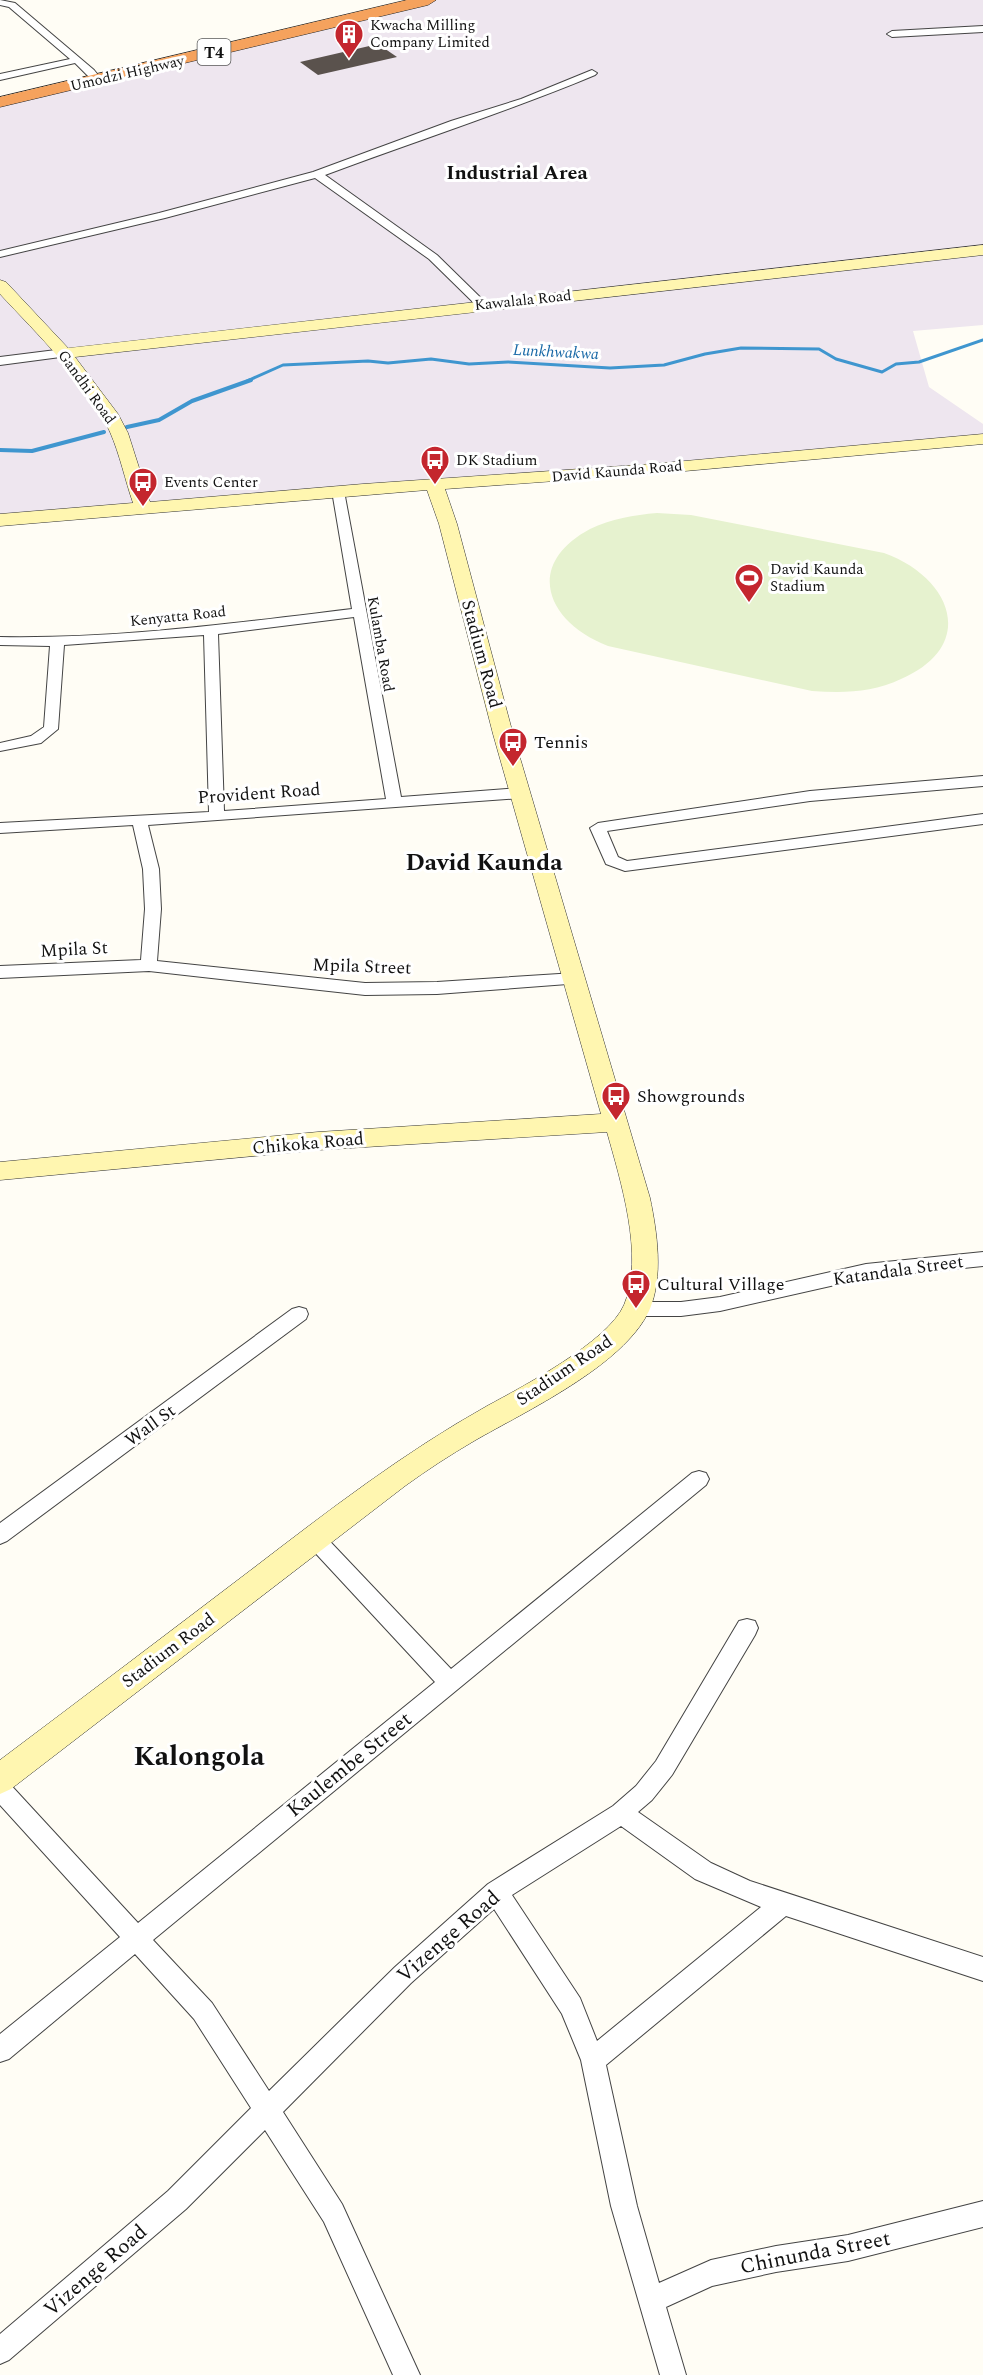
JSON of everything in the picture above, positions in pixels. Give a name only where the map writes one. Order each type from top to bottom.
[{"type":"highway","name":"Umodzi Highway","points":[[0,102],[428,0]]},
{"type":"street","points":[[0,2],[12,4],[97,80]]},
{"type":"street","points":[[892,34],[983,29]]},
{"type":"street","points":[[0,77],[77,60]]},
{"type":"street","points":[[0,254],[161,216],[317,174],[454,123],[525,101],[592,73]]},
{"type":"street","points":[[317,174],[433,257],[482,305]]},
{"type":"street","name":"Kawalala Road","points":[[64,353],[983,250]]},
{"type":"street","name":"Gandhi Road","points":[[0,285],[64,353],[109,414],[119,433],[142,507]]},
{"type":"street","points":[[0,361],[64,353]]},
{"type":"street","name":"David Kaunda Road","points":[[0,520],[338,491],[435,486],[983,439]]},
{"type":"street","name":"Stadium Road","points":[[0,1779],[379,1489],[444,1445],[584,1360],[620,1331],[636,1309],[644,1276],[645,1232],[616,1122],[435,486]]},
{"type":"street","name":"Kulamba Road","points":[[338,491],[394,803]]},
{"type":"street","name":"Kenyatta Road","points":[[0,641],[57,643],[212,629],[358,612]]},
{"type":"street","points":[[212,629],[217,816]]},
{"type":"street","points":[[0,747],[36,740],[51,729],[57,643]]},
{"type":"street","points":[[983,781],[810,796],[598,828],[612,860],[625,866],[983,819]]},
{"type":"street","name":"Provident Road","points":[[0,828],[217,816],[521,793]]},
{"type":"street","points":[[140,820],[151,869],[153,909],[149,965]]},
{"type":"street","name":"Mpila Street","points":[[149,965],[286,982],[365,988],[437,988],[575,980]]},
{"type":"street","name":"Mpila St","points":[[0,972],[149,965]]},
{"type":"street","name":"Chikoka Road","points":[[0,1171],[318,1141],[616,1122]]},
{"type":"street","name":"Katandala Street","points":[[636,1309],[681,1309],[720,1304],[866,1271],[983,1258]]},
{"type":"street","name":"Wall St","points":[[0,1535],[299,1314]]},
{"type":"street","name":"Kaulembe Street","points":[[0,2050],[699,1479]]},
{"type":"street","points":[[314,1538],[449,1682]]},
{"type":"street","name":"Vizenge Road","points":[[0,2351],[177,2200],[265,2109],[403,1975],[496,1892],[621,1813],[644,1792],[664,1768],[747,1628]]},
{"type":"street","points":[[0,1789],[203,2011],[333,2212],[407,2375]]},
{"type":"street","points":[[621,1813],[703,1871],[783,1904],[983,1969]]},
{"type":"street","points":[[496,1892],[571,2006],[593,2060],[624,2206],[673,2375]]},
{"type":"street","points":[[593,2060],[783,1904]]},
{"type":"street","name":"Chinunda Street","points":[[651,2300],[711,2273],[776,2259],[848,2248],[983,2214]]},
{"type":"shaded area","name":"Industrial Area","points":[[425,0],[983,0],[983,325],[913,331],[929,387],[983,424],[983,435],[0,522],[0,101]]},
{"type":"green space","name":"David Kaunda Stadium","points":[[657,513],[691,515],[884,553],[907,564],[926,578],[939,594],[947,612],[948,631],[941,648],[925,665],[890,684],[857,691],[824,692],[608,646],[587,636],[570,623],[558,608],[551,592],[550,576],[556,559],[569,543],[590,529],[623,518]]},
{"type":"building","name":"Kwacha Milling Company Limited","points":[[378,44],[397,57],[318,75],[300,62]]},
{"type":"waterway","name":"Lunkhwakwa","points":[[247,381],[283,365],[368,361],[388,363],[431,359],[469,364],[508,362],[610,368],[664,365],[705,354],[741,348],[819,349],[836,359],[882,372],[896,364],[919,362],[983,340]]},
{"type":"waterway","name":"Lunkhwakwa","points":[[127,427],[159,420],[192,401],[251,380]]},
{"type":"waterway","name":"Lunkhwakwa","points":[[0,450],[32,451],[104,432]]},
{"type":"place","name":"Kwacha Milling Company Limited","points":[[349,60]]},
{"type":"place","name":"DK Stadium","points":[[435,486]]},
{"type":"place","name":"Events Center","points":[[143,508]]},
{"type":"place","name":"David Kaunda Stadium","points":[[749,604]]},
{"type":"place","name":"Tennis","points":[[513,768]]},
{"type":"place","name":"Showgrounds","points":[[616,1122]]},
{"type":"place","name":"Cultural Village","points":[[636,1310]]},
{"type":"district","name":"Industrial Area","points":[[517,172]]},
{"type":"district","name":"David Kaunda","points":[[484,862]]},
{"type":"district","name":"Kalongola","points":[[199,1755]]}]
